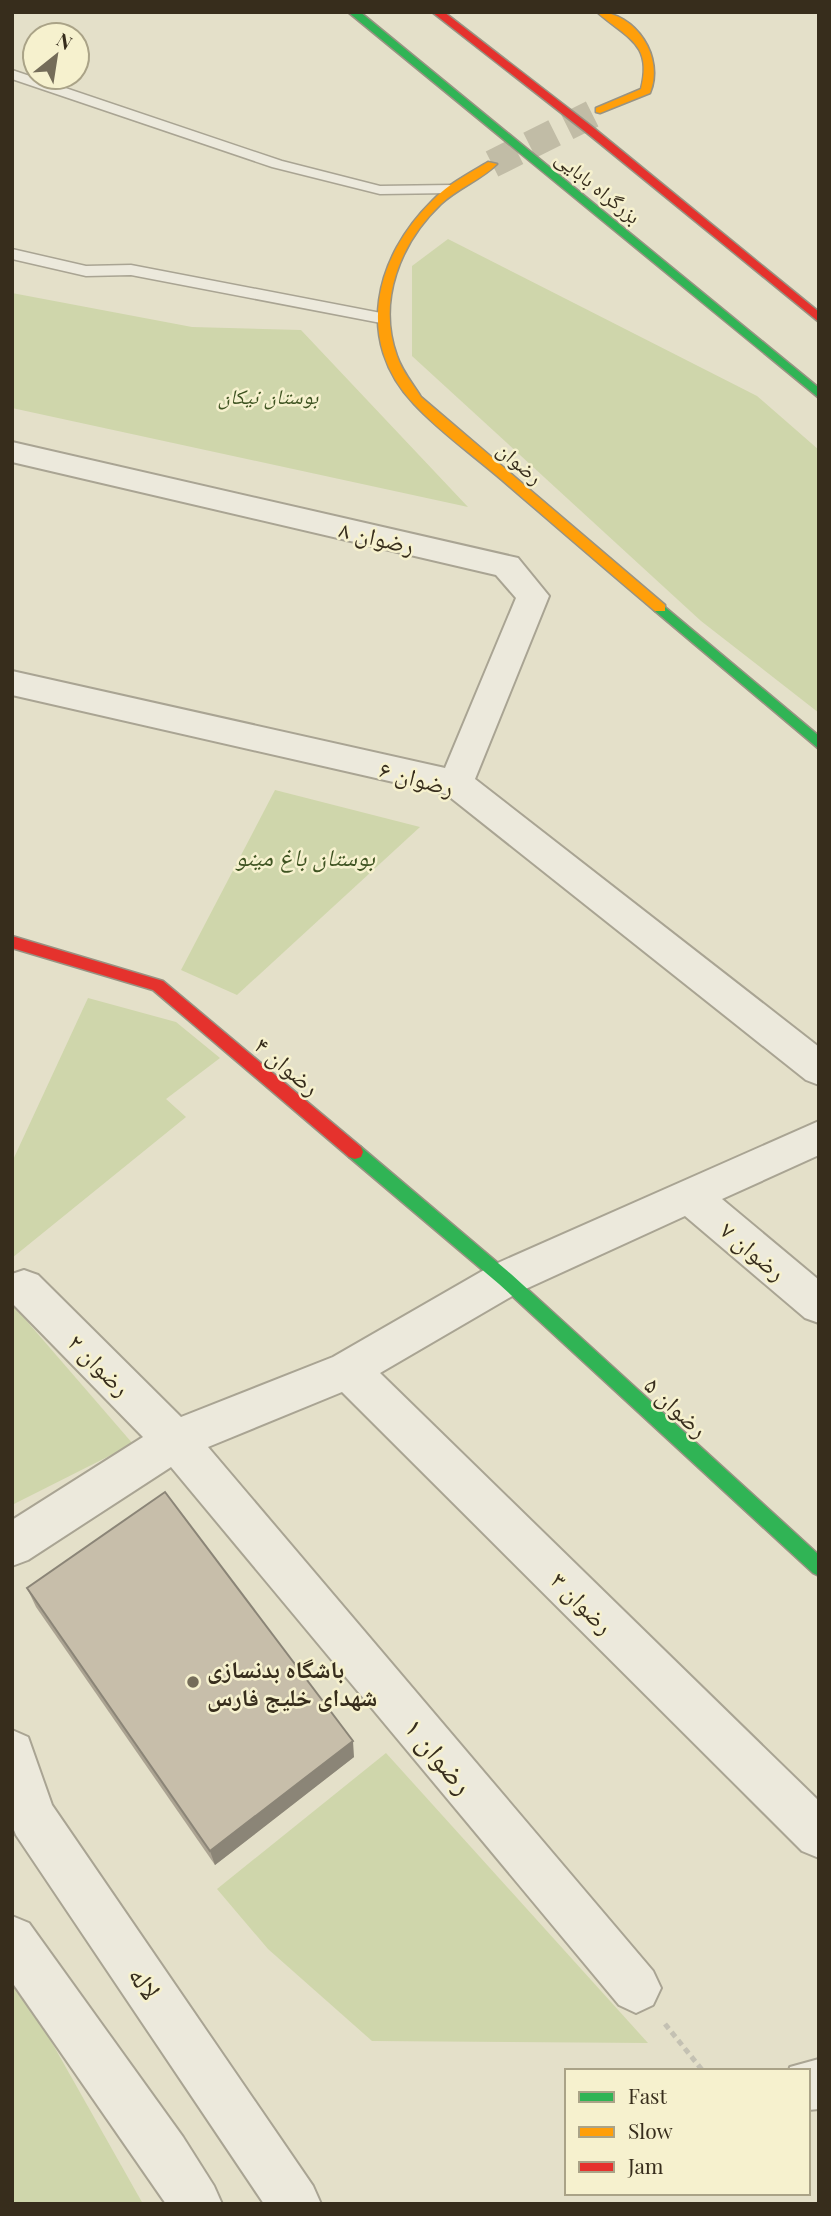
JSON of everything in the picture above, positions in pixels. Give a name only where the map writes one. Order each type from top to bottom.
[{"type":"main road","name":"بزرگراه بابایی","points":[[353,12],[819,394]]},
{"type":"main road","name":"بزرگراه بابایی","points":[[437,12],[591,131],[819,318]]},
{"type":"main road","points":[[600,110],[646,91],[652,69],[645,50],[628,29],[602,12]]},
{"type":"main road","name":"رضوان","points":[[492,164],[452,189],[423,216],[397,252],[383,283],[381,318],[390,354],[417,400],[819,744]]},
{"type":"main road","name":"رضوان ۴","points":[[12,942],[158,985],[505,1279]]},
{"type":"main road","name":"رضوان ۵","points":[[505,1279],[819,1567]]},
{"type":"street","name":"رضوان ۸","points":[[12,452],[507,566],[533,596],[456,783]]},
{"type":"street","name":"رضوان ۶","points":[[12,683],[456,783],[819,1069]]},
{"type":"street","points":[[12,1545],[175,1440],[348,1370],[505,1279],[819,1138]]},
{"type":"street","name":"رضوان ۷","points":[[690,1196],[819,1305]]},
{"type":"street","name":"رضوان ۲","points":[[24,1288],[175,1440]]},
{"type":"street","name":"رضوان ۳","points":[[348,1370],[819,1834]]},
{"type":"street","name":"رضوان ۱","points":[[175,1440],[636,1988]]},
{"type":"street","name":"لاله","points":[[12,1753],[33,1818],[295,2204]]},
{"type":"street","points":[[12,1940],[165,2155],[196,2204]]},
{"type":"lane","points":[[12,74],[277,164],[380,190],[452,189]]},
{"type":"lane","points":[[12,254],[86,271],[131,270],[381,318]]},
{"type":"path","points":[[636,1988],[701,2069]]},
{"type":"green space","points":[[448,239],[757,396],[819,450],[819,713],[701,621],[412,356],[412,266]]},
{"type":"green space","name":"بوستان نیکان","points":[[12,293],[192,327],[301,330],[468,507],[12,408]]},
{"type":"green space","name":"بوستان باغ مینو","points":[[275,790],[420,827],[237,995],[181,970]]},
{"type":"green space","points":[[88,998],[176,1022],[220,1058],[166,1099],[186,1117],[12,1258],[12,1162]]},
{"type":"green space","points":[[12,1304],[133,1444],[12,1505]]},
{"type":"green space","points":[[386,1753],[648,2043],[372,2041],[268,1949],[217,1889]]},
{"type":"green space","points":[[12,1972],[143,2204],[12,2204]]},
{"type":"building","name":"باشگاه بدنسازی شهدای خلیج فارس","points":[[165,1492],[353,1741],[210,1851],[27,1588]]},
{"type":"tunnel","points":[[492,164],[600,110]]},
{"type":"traffic: fast","points":[[353,12],[819,394]]},
{"type":"traffic: fast","points":[[660,608],[819,744]]},
{"type":"traffic: fast","points":[[355,1152],[505,1279],[819,1567]]},
{"type":"traffic: slow","points":[[600,110],[646,91],[650,77],[650,64],[642,44],[602,12]]},
{"type":"traffic: slow","points":[[492,164],[455,186],[420,220],[406,239],[387,283],[383,306],[384,330],[390,354],[417,400],[660,608]]},
{"type":"traffic: jam","points":[[437,12],[591,131],[819,318]]},
{"type":"traffic: jam","points":[[12,942],[158,985],[355,1152]]},
{"type":"place","name":"باشگاه بدنسازی شهدای خلیج فارس","points":[[193,1682]]}]
